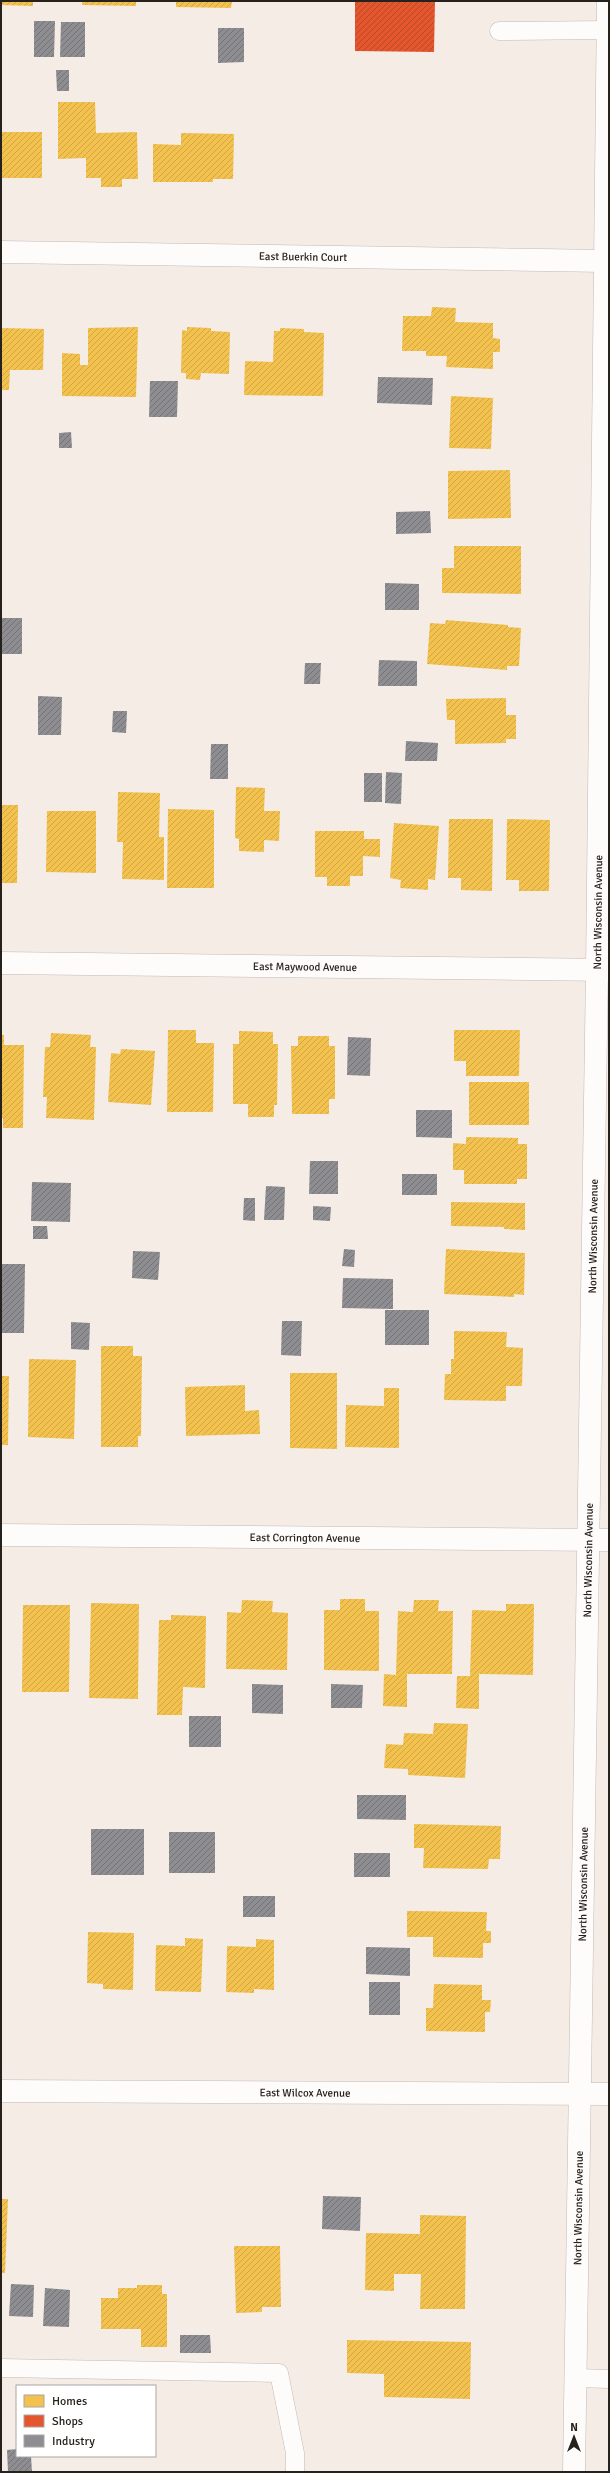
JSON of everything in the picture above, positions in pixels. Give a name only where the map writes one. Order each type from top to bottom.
[{"type":"street","name":"North Wisconsin Avenue","points":[[574,2472],[580,2094],[599,1540],[603,970],[605,261],[608,1]]},
{"type":"street","name":"East Buerkin Court","points":[[1,252],[605,261]]},
{"type":"street","name":"East Maywood Avenue","points":[[1,963],[603,970]]},
{"type":"street","name":"East Corrington Avenue","points":[[1,1535],[599,1540]]},
{"type":"street","name":"East Wilcox Avenue","points":[[1,2091],[609,2094]]},
{"type":"lane","points":[[499,30],[608,30]]},
{"type":"lane","points":[[1,2368],[279,2373],[295,2453],[295,2472]]},
{"type":"lane","points":[[576,2378],[609,2378]]},
{"type":"building: Homes","points":[[1,1],[33,1],[33,6],[1,5]]},
{"type":"building: Homes","points":[[82,1],[136,1],[136,6],[82,5]]},
{"type":"building: Homes","points":[[176,1],[232,1],[231,8],[176,7]]},
{"type":"building: Homes","points":[[58,102],[95,102],[96,133],[137,132],[138,179],[122,179],[122,187],[101,187],[101,178],[86,178],[86,158],[58,159]]},
{"type":"building: Homes","points":[[1,132],[42,132],[42,178],[1,178]]},
{"type":"building: Homes","points":[[181,133],[234,134],[233,179],[213,179],[213,182],[153,182],[153,144],[181,145]]},
{"type":"building: Homes","points":[[432,307],[456,308],[455,322],[493,323],[493,338],[500,339],[500,352],[493,352],[493,369],[446,367],[447,356],[426,356],[426,351],[402,351],[403,316],[431,316]]},
{"type":"building: Homes","points":[[138,327],[136,397],[62,396],[62,353],[80,354],[80,365],[88,365],[88,328]]},
{"type":"building: Homes","points":[[187,327],[211,328],[211,331],[230,332],[229,374],[201,373],[200,380],[186,379],[186,373],[181,373],[182,330],[187,331]]},
{"type":"building: Homes","points":[[1,328],[44,329],[43,370],[10,370],[9,390],[1,390]]},
{"type":"building: Homes","points":[[280,328],[304,329],[304,332],[324,333],[323,396],[244,395],[245,361],[273,362],[274,331],[280,331]]},
{"type":"building: Homes","points":[[451,396],[493,398],[491,449],[449,448]]},
{"type":"building: Homes","points":[[510,470],[511,518],[448,519],[448,471]]},
{"type":"building: Homes","points":[[454,546],[521,546],[521,594],[442,593],[442,568],[454,568]]},
{"type":"building: Homes","points":[[446,620],[508,625],[508,627],[521,628],[519,666],[507,666],[507,670],[427,664],[430,623],[445,624]]},
{"type":"building: Homes","points":[[506,698],[506,715],[516,715],[516,739],[506,739],[506,743],[455,744],[455,720],[447,720],[446,699]]},
{"type":"building: Homes","points":[[236,787],[265,788],[264,811],[280,811],[279,841],[264,840],[264,852],[239,851],[239,839],[235,838]]},
{"type":"building: Homes","points":[[118,792],[160,793],[159,837],[164,837],[164,880],[122,879],[123,842],[117,842]]},
{"type":"building: Homes","points":[[1,805],[18,805],[17,883],[1,883]]},
{"type":"building: Homes","points":[[168,809],[214,810],[214,888],[167,888]]},
{"type":"building: Homes","points":[[47,811],[96,811],[96,873],[46,872]]},
{"type":"building: Homes","points":[[449,819],[493,819],[492,891],[461,890],[461,878],[448,878]]},
{"type":"building: Homes","points":[[507,819],[550,820],[549,891],[519,891],[519,880],[506,880]]},
{"type":"building: Homes","points":[[394,823],[439,826],[435,880],[428,879],[428,890],[400,888],[401,880],[390,878]]},
{"type":"building: Homes","points":[[315,831],[364,831],[364,839],[380,839],[380,857],[363,856],[363,876],[350,876],[350,886],[327,886],[327,877],[315,877]]},
{"type":"building: Homes","points":[[168,1030],[196,1030],[196,1043],[214,1043],[213,1112],[167,1112]]},
{"type":"building: Homes","points":[[454,1030],[520,1030],[519,1076],[466,1076],[466,1061],[454,1061]]},
{"type":"building: Homes","points":[[239,1031],[273,1032],[273,1044],[278,1044],[277,1105],[274,1105],[274,1117],[248,1117],[248,1104],[233,1104],[233,1044],[239,1044]]},
{"type":"building: Homes","points":[[51,1033],[91,1035],[90,1047],[96,1047],[94,1120],[46,1118],[47,1097],[43,1097],[45,1047],[50,1047]]},
{"type":"building: Homes","points":[[1,1035],[4,1035],[4,1045],[24,1045],[23,1128],[3,1128],[3,1118],[1,1118]]},
{"type":"building: Homes","points":[[298,1036],[329,1036],[329,1046],[335,1046],[335,1099],[329,1099],[329,1114],[292,1114],[291,1046],[298,1046]]},
{"type":"building: Homes","points":[[121,1049],[155,1051],[151,1105],[108,1102],[111,1053],[120,1054]]},
{"type":"building: Homes","points":[[469,1082],[529,1082],[529,1125],[469,1125]]},
{"type":"building: Homes","points":[[466,1137],[518,1138],[518,1144],[527,1144],[527,1179],[517,1179],[517,1184],[464,1184],[464,1170],[453,1170],[453,1143],[466,1144]]},
{"type":"building: Homes","points":[[451,1202],[525,1203],[525,1230],[504,1229],[504,1227],[451,1226]]},
{"type":"building: Homes","points":[[446,1249],[525,1253],[524,1295],[514,1294],[514,1297],[444,1294]]},
{"type":"building: Homes","points":[[454,1331],[507,1332],[506,1347],[523,1348],[522,1386],[506,1386],[506,1401],[444,1400],[445,1374],[451,1374],[451,1359],[454,1359]]},
{"type":"building: Homes","points":[[101,1346],[133,1346],[133,1356],[142,1356],[141,1436],[138,1436],[138,1447],[101,1447]]},
{"type":"building: Homes","points":[[29,1359],[76,1360],[74,1439],[28,1437]]},
{"type":"building: Homes","points":[[290,1373],[337,1373],[337,1449],[290,1448]]},
{"type":"building: Homes","points":[[1,1376],[9,1376],[8,1445],[1,1445]]},
{"type":"building: Homes","points":[[245,1385],[245,1411],[259,1410],[260,1434],[186,1436],[185,1387]]},
{"type":"building: Homes","points":[[384,1388],[399,1388],[399,1448],[345,1447],[346,1405],[384,1406]]},
{"type":"building: Homes","points":[[340,1599],[365,1599],[365,1611],[379,1611],[379,1671],[324,1670],[324,1610],[340,1610]]},
{"type":"building: Homes","points":[[242,1600],[273,1601],[272,1612],[288,1613],[287,1670],[226,1669],[227,1612],[241,1613]]},
{"type":"building: Homes","points":[[414,1600],[439,1600],[438,1611],[453,1611],[452,1674],[407,1674],[407,1707],[383,1706],[384,1674],[396,1675],[398,1611],[413,1612]]},
{"type":"building: Homes","points":[[91,1603],[139,1604],[138,1699],[89,1698]]},
{"type":"building: Homes","points":[[506,1604],[534,1604],[533,1675],[479,1674],[479,1709],[456,1708],[457,1676],[470,1676],[472,1610],[506,1611]]},
{"type":"building: Homes","points":[[23,1605],[70,1605],[69,1692],[22,1692]]},
{"type":"building: Homes","points":[[171,1615],[206,1616],[205,1688],[183,1687],[182,1715],[157,1715],[159,1620],[171,1620]]},
{"type":"building: Homes","points":[[434,1723],[468,1724],[465,1778],[408,1775],[408,1769],[384,1768],[386,1744],[403,1745],[404,1733],[433,1734]]},
{"type":"building: Homes","points":[[414,1824],[501,1826],[500,1859],[489,1859],[488,1869],[423,1868],[424,1848],[414,1848]]},
{"type":"building: Homes","points":[[407,1911],[487,1912],[486,1931],[491,1931],[491,1943],[483,1943],[483,1958],[433,1957],[433,1937],[407,1937]]},
{"type":"building: Homes","points":[[88,1932],[134,1933],[133,1990],[103,1989],[103,1984],[87,1983]]},
{"type":"building: Homes","points":[[185,1938],[203,1939],[201,1992],[155,1991],[156,1945],[185,1946]]},
{"type":"building: Homes","points":[[256,1939],[274,1940],[274,1990],[254,1989],[254,1993],[226,1992],[227,1946],[256,1947]]},
{"type":"building: Homes","points":[[434,1984],[482,1985],[482,2000],[491,2000],[490,2012],[485,2012],[485,2032],[426,2031],[426,2008],[433,2008]]},
{"type":"building: Homes","points":[[1,2199],[8,2199],[5,2273],[1,2273]]},
{"type":"building: Homes","points":[[420,2215],[466,2216],[465,2309],[420,2309],[421,2274],[394,2274],[394,2291],[365,2290],[366,2233],[420,2234]]},
{"type":"building: Homes","points":[[234,2246],[280,2246],[281,2307],[262,2307],[262,2312],[236,2313]]},
{"type":"building: Homes","points":[[137,2285],[162,2285],[162,2294],[167,2294],[167,2347],[141,2347],[141,2329],[101,2329],[101,2298],[118,2298],[118,2288],[137,2288]]},
{"type":"building: Homes","points":[[347,2340],[471,2342],[470,2399],[384,2397],[384,2374],[347,2373]]},
{"type":"building: Shops","points":[[355,1],[435,1],[434,52],[355,51]]},
{"type":"building: Industry","points":[[34,21],[55,21],[54,57],[34,57]]},
{"type":"building: Industry","points":[[61,22],[85,22],[85,57],[60,57]]},
{"type":"building: Industry","points":[[218,28],[244,28],[244,62],[218,63]]},
{"type":"building: Industry","points":[[56,70],[69,70],[69,91],[57,91]]},
{"type":"building: Industry","points":[[378,377],[433,378],[432,405],[377,403]]},
{"type":"building: Industry","points":[[150,381],[178,381],[177,417],[149,417]]},
{"type":"building: Industry","points":[[71,432],[72,448],[59,448],[59,433]]},
{"type":"building: Industry","points":[[430,511],[431,533],[396,534],[396,512]]},
{"type":"building: Industry","points":[[385,583],[419,584],[419,610],[385,610]]},
{"type":"building: Industry","points":[[1,618],[22,618],[22,654],[1,654]]},
{"type":"building: Industry","points":[[379,660],[417,661],[417,686],[378,686]]},
{"type":"building: Industry","points":[[305,663],[321,663],[320,684],[304,684]]},
{"type":"building: Industry","points":[[38,696],[62,697],[61,735],[38,735]]},
{"type":"building: Industry","points":[[113,711],[127,711],[126,733],[112,732]]},
{"type":"building: Industry","points":[[406,741],[438,743],[437,761],[405,761]]},
{"type":"building: Industry","points":[[211,744],[228,744],[228,779],[210,779]]},
{"type":"building: Industry","points":[[386,772],[402,773],[401,804],[385,803]]},
{"type":"building: Industry","points":[[364,773],[382,773],[382,802],[364,802]]},
{"type":"building: Industry","points":[[348,1037],[371,1038],[370,1076],[347,1075]]},
{"type":"building: Industry","points":[[416,1110],[452,1110],[452,1138],[416,1137]]},
{"type":"building: Industry","points":[[310,1161],[338,1161],[338,1194],[309,1194]]},
{"type":"building: Industry","points":[[402,1174],[437,1174],[437,1195],[402,1195]]},
{"type":"building: Industry","points":[[32,1182],[71,1183],[70,1222],[31,1221]]},
{"type":"building: Industry","points":[[266,1186],[285,1187],[284,1220],[264,1220]]},
{"type":"building: Industry","points":[[244,1198],[255,1198],[255,1221],[243,1220]]},
{"type":"building: Industry","points":[[313,1206],[331,1207],[330,1221],[313,1220]]},
{"type":"building: Industry","points":[[33,1226],[47,1226],[48,1239],[33,1239]]},
{"type":"building: Industry","points":[[344,1249],[355,1250],[354,1267],[342,1266]]},
{"type":"building: Industry","points":[[133,1251],[160,1252],[158,1280],[132,1278]]},
{"type":"building: Industry","points":[[1,1264],[25,1264],[24,1333],[1,1333]]},
{"type":"building: Industry","points":[[343,1278],[393,1279],[393,1309],[342,1308]]},
{"type":"building: Industry","points":[[385,1310],[429,1310],[429,1345],[385,1345]]},
{"type":"building: Industry","points":[[282,1321],[302,1321],[301,1356],[281,1355]]},
{"type":"building: Industry","points":[[71,1322],[90,1323],[89,1350],[71,1349]]},
{"type":"building: Industry","points":[[252,1684],[283,1685],[283,1714],[252,1713]]},
{"type":"building: Industry","points":[[331,1684],[363,1685],[362,1708],[331,1708]]},
{"type":"building: Industry","points":[[189,1716],[221,1716],[221,1747],[189,1747]]},
{"type":"building: Industry","points":[[357,1795],[406,1795],[406,1820],[357,1819]]},
{"type":"building: Industry","points":[[91,1829],[144,1829],[144,1875],[91,1875]]},
{"type":"building: Industry","points":[[169,1832],[215,1832],[215,1873],[169,1873]]},
{"type":"building: Industry","points":[[354,1853],[390,1853],[390,1877],[354,1877]]},
{"type":"building: Industry","points":[[243,1896],[275,1896],[275,1917],[243,1917]]},
{"type":"building: Industry","points":[[366,1947],[410,1948],[410,1976],[366,1974]]},
{"type":"building: Industry","points":[[369,1982],[400,1982],[400,2015],[369,2015]]},
{"type":"building: Industry","points":[[323,2196],[361,2197],[360,2231],[322,2229]]},
{"type":"building: Industry","points":[[11,2284],[34,2285],[33,2317],[9,2316]]},
{"type":"building: Industry","points":[[45,2288],[70,2290],[69,2327],[43,2326]]},
{"type":"building: Industry","points":[[180,2335],[210,2335],[211,2353],[180,2353]]},
{"type":"building: Industry","points":[[16,2449],[16,2457],[31,2457],[32,2472],[8,2472],[7,2450]]}]
